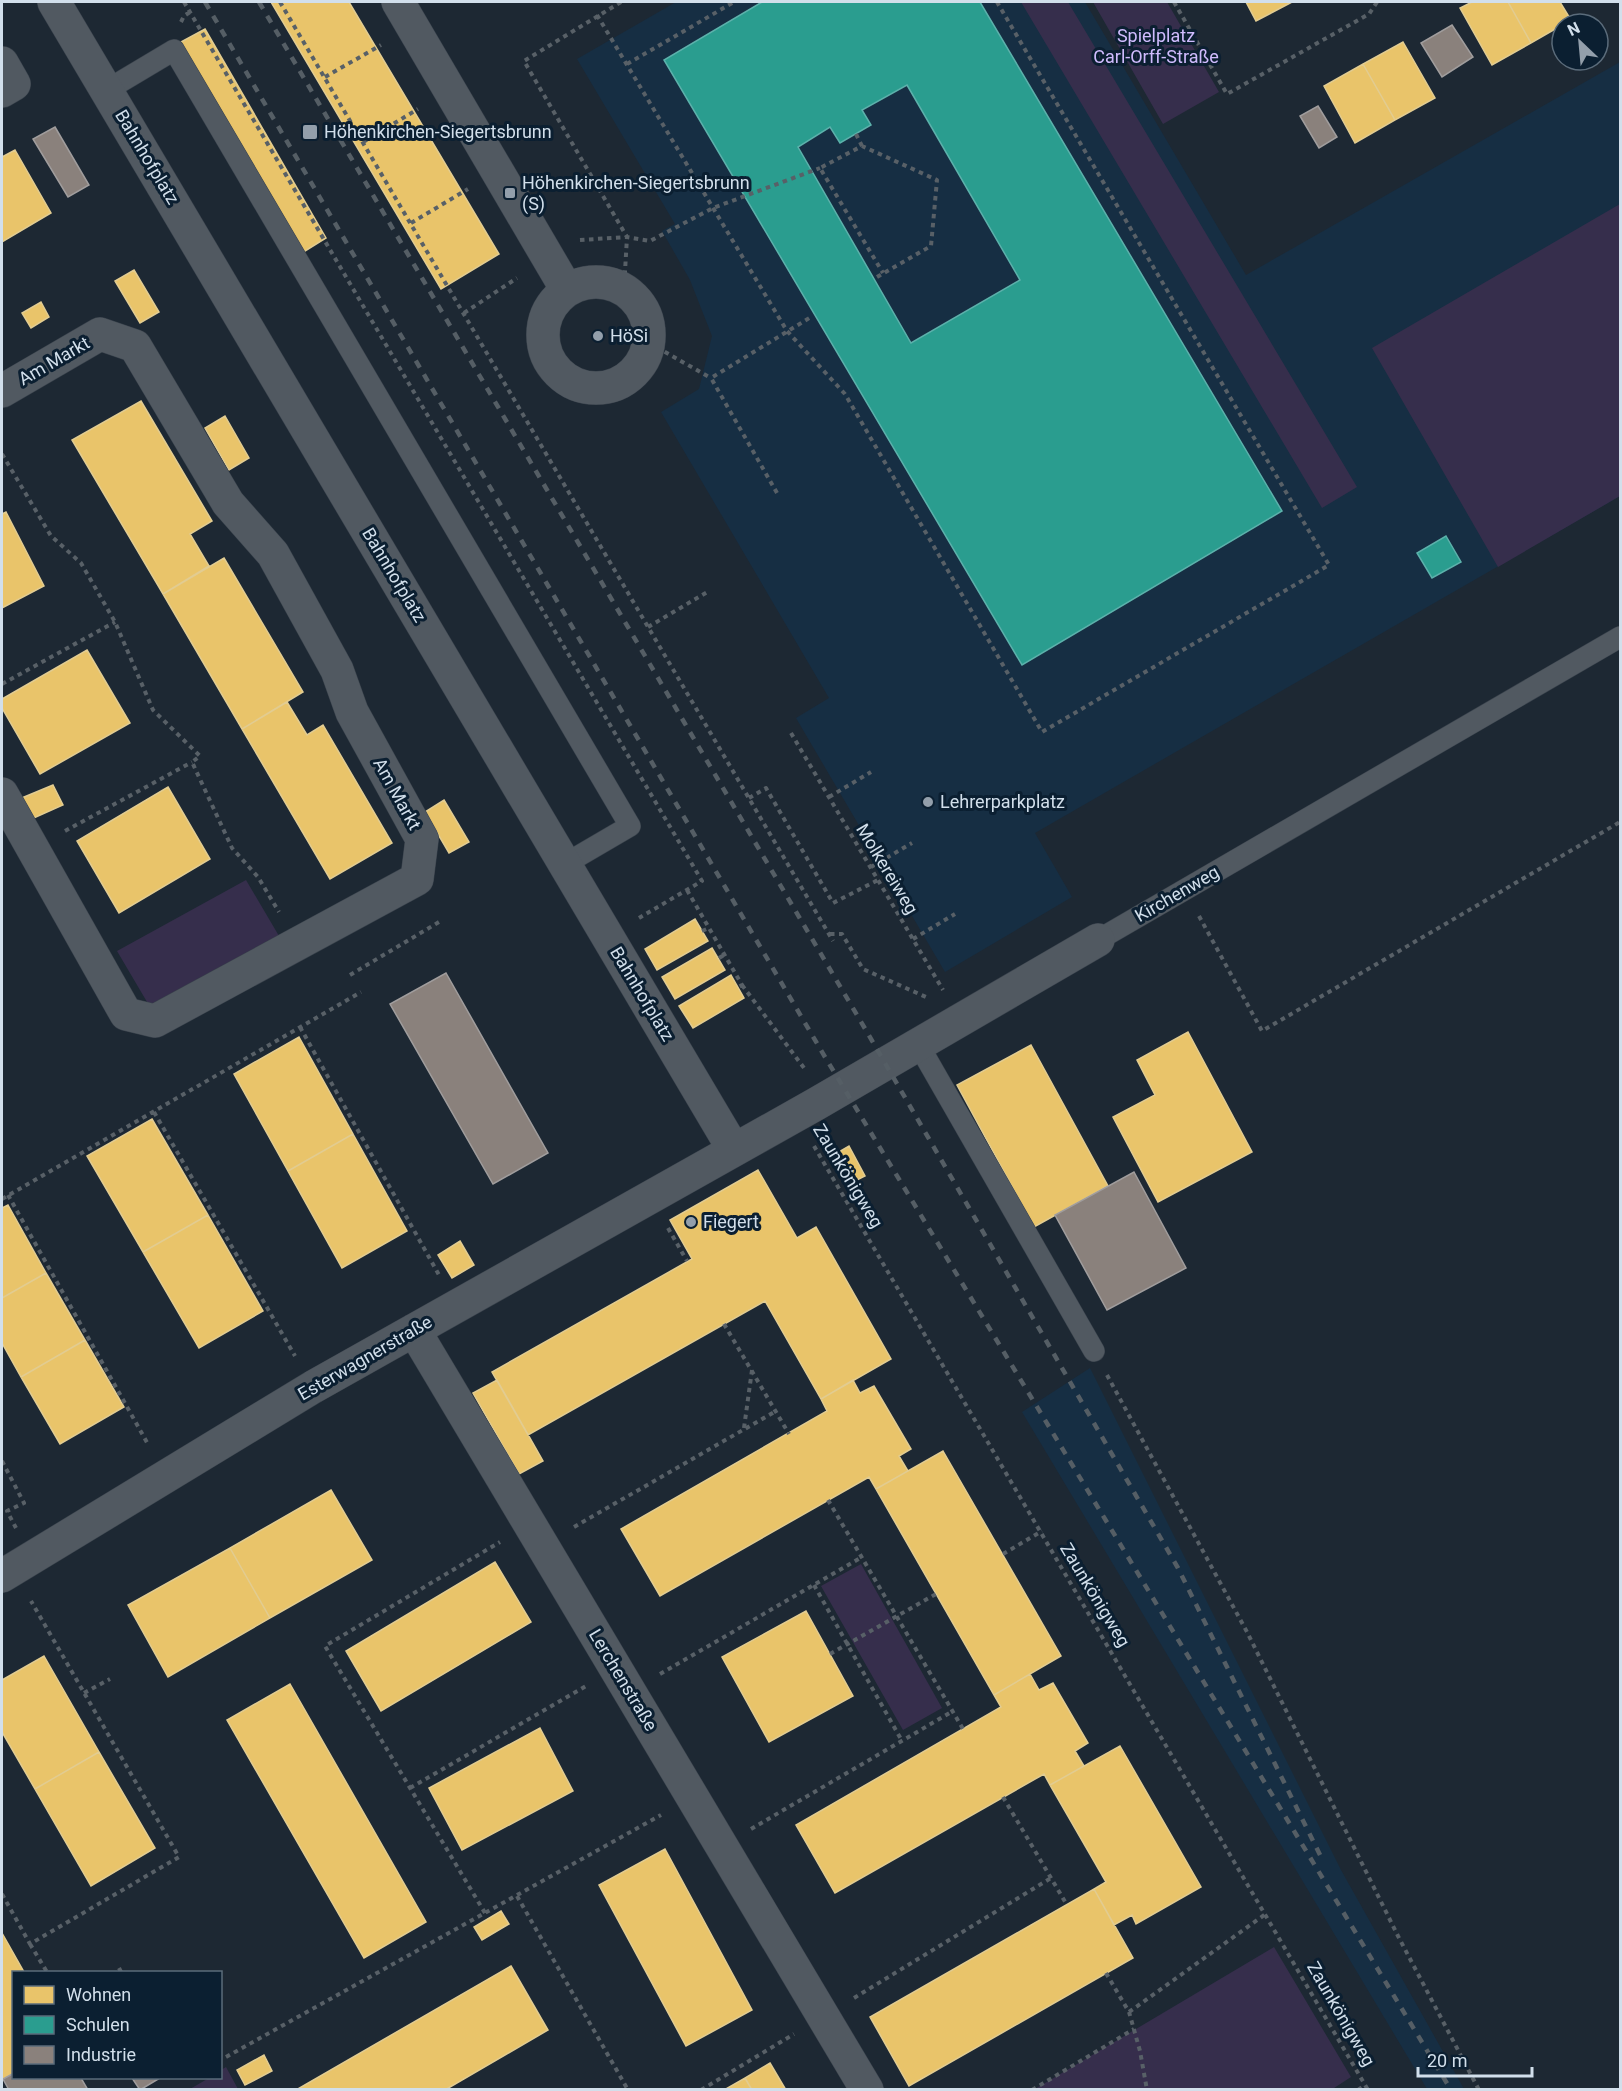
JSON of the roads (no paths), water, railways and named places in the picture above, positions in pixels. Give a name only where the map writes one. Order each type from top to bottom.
[{"type":"street","name":"Bahnhofplatz","points":[[54,2],[734,1149]]},
{"type":"street","points":[[405,14],[567,290]]},
{"type":"street","points":[[605,282],[624,289],[639,303],[649,322],[650,343],[642,363],[629,378],[610,387],[590,388],[572,383],[557,372],[548,356],[543,339],[549,311],[553,303],[567,290],[585,283],[605,282]]},
{"type":"street","name":"Am Markt","points":[[2,391],[100,334],[135,345],[228,503],[273,554],[337,670],[352,712],[422,839],[417,879],[155,1021],[126,1014],[2,794]]},
{"type":"street","name":"Kirchenweg","points":[[734,1149],[1098,939]]},
{"type":"street","name":"Esterwagnerstraße","points":[[15,1568],[313,1387],[734,1149]]},
{"type":"street","name":"Lerchenstraße","points":[[414,1330],[867,2090]]},
{"type":"lane","points":[[107,90],[174,50],[630,826],[565,864]]},
{"type":"lane","name":"Kirchenweg","points":[[1098,939],[1620,637]]},
{"type":"lane","points":[[918,1044],[1094,1351]]},
{"type":"railway","points":[[205,2],[825,1057],[1451,2090]]},
{"type":"railway","points":[[259,2],[867,1032],[1178,1568],[1323,1861]]},
{"type":"place","name":"Höhenkirchen-Siegertsbrunn","points":[[310,132]]},
{"type":"place","name":"Höhenkirchen-Siegertsbrunn (S)","points":[[510,193]]},
{"type":"place","name":"HöSi","points":[[598,336]]},
{"type":"place","name":"Lehrerparkplatz","points":[[928,802]]},
{"type":"place","name":"Fiegert","points":[[691,1222]]},
{"type":"park label","name":"Spielplatz Carl-Orff-Straße","points":[[1156,46]]}]
